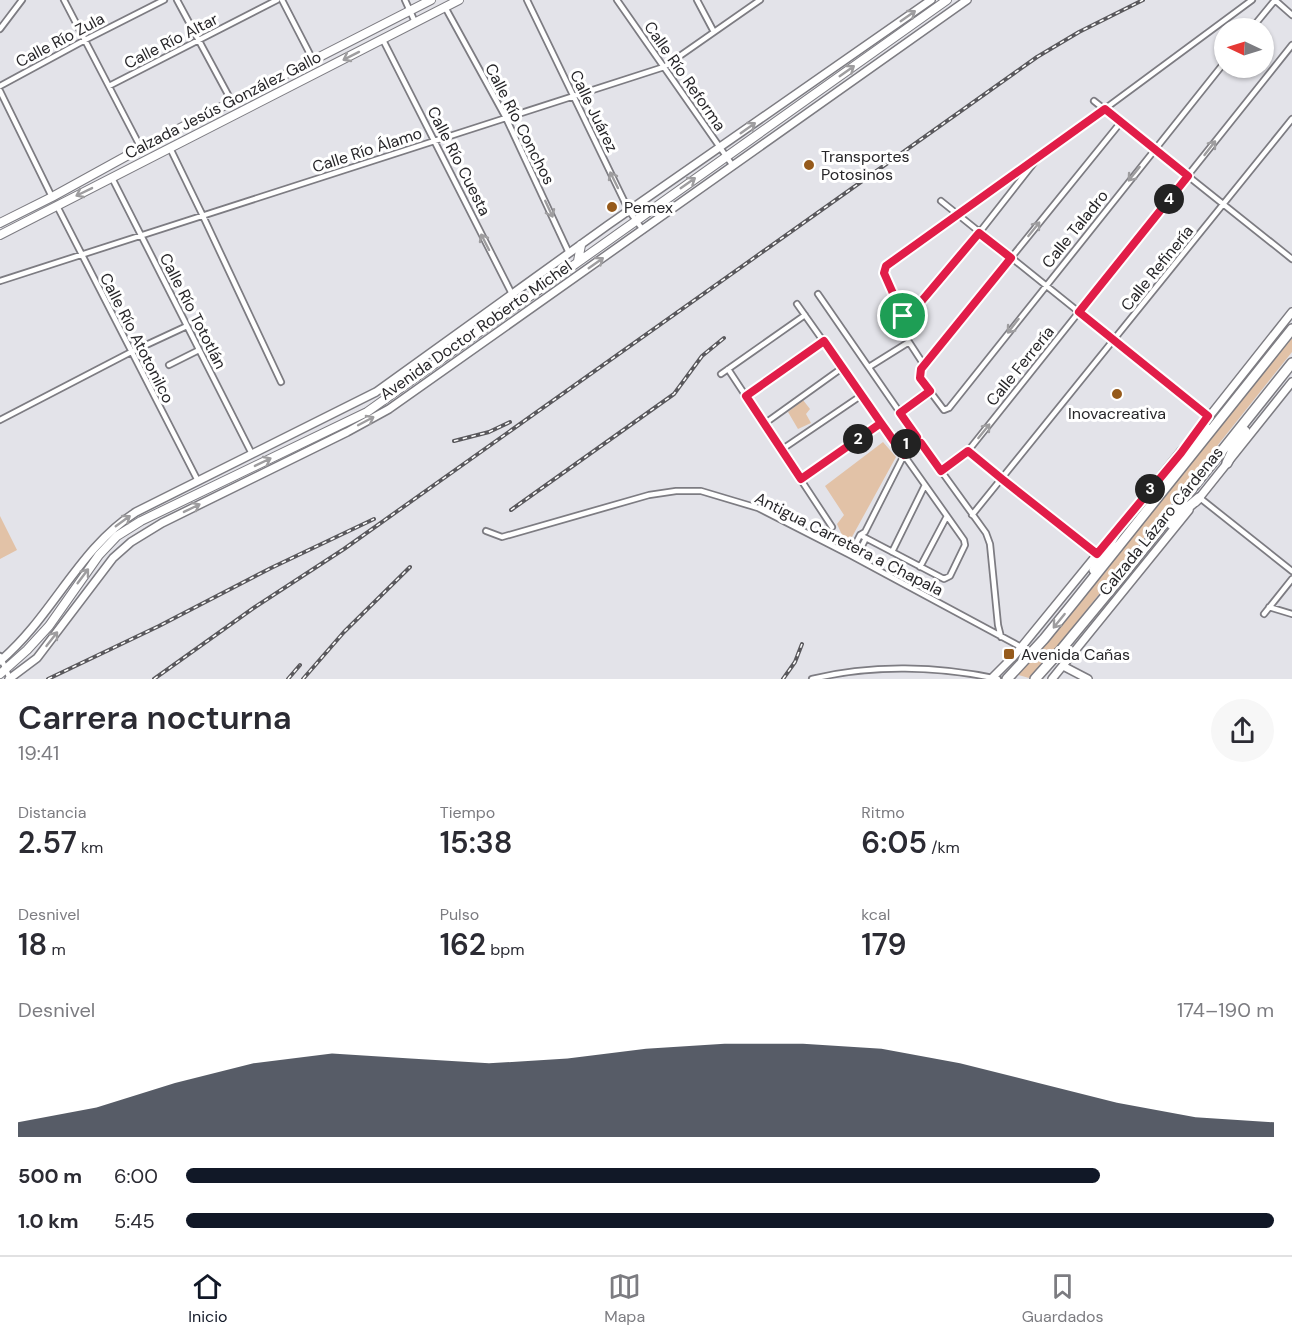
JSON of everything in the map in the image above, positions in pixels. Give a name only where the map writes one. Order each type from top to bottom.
[{"type":"highway","name":"Calzada Lázaro Cárdenas","points":[[1007,679],[1044,639],[1292,329]]},
{"type":"highway","points":[[1181,453],[1204,431],[1266,354],[1279,345]]},
{"type":"highway","name":"Calzada Lázaro Cárdenas","points":[[1038,676],[1122,576],[1292,364]]},
{"type":"highway","points":[[1227,463],[1238,440],[1292,364]]},
{"type":"highway","points":[[1122,576],[1180,513],[1199,498]]},
{"type":"highway","points":[[1074,602],[1119,528]]},
{"type":"main road","name":"Calzada Jesús González Gallo","points":[[0,223],[141,148],[431,0]]},
{"type":"main road","name":"Calzada Jesús González Gallo","points":[[0,235],[459,0]]},
{"type":"main road","name":"Avenida Doctor Roberto Michel","points":[[1,659],[33,629],[90,552],[112,529],[136,512],[376,392],[930,0]]},
{"type":"main road","name":"Avenida Doctor Roberto Michel","points":[[3,672],[49,626],[99,555],[117,536],[141,521],[367,412],[947,0]]},
{"type":"main road","name":"Avenida Doctor Roberto Michel","points":[[10,679],[37,658],[113,558],[131,542],[162,523],[389,409],[967,0]]},
{"type":"main road","points":[[147,159],[170,134]]},
{"type":"main road","points":[[578,261],[581,245]]},
{"type":"main road","points":[[519,304],[525,313]]},
{"type":"main road","name":"Calzada Lázaro Cárdenas","points":[[994,679],[1181,453],[1292,312]]},
{"type":"main road","name":"Calzada Lázaro Cárdenas","points":[[1052,679],[1292,382]]},
{"type":"main road","points":[[302,430],[307,441]]},
{"type":"main road","points":[[226,480],[230,490]]},
{"type":"main road","points":[[1063,666],[1088,679]]},
{"type":"street","points":[[0,29],[22,0]]},
{"type":"street","points":[[64,0],[141,148]]},
{"type":"street","name":"Calle Río Zula","points":[[0,86],[164,0]]},
{"type":"street","points":[[177,0],[232,102]]},
{"type":"street","name":"Calle Río Altar","points":[[109,87],[277,0]]},
{"type":"street","points":[[282,0],[313,60]]},
{"type":"street","points":[[405,0],[416,23]]},
{"type":"street","name":"Calle Juárez","points":[[527,0],[629,211],[643,230]]},
{"type":"street","name":"Calle Río Reforma","points":[[617,0],[733,166]]},
{"type":"street","points":[[697,0],[714,32]]},
{"type":"street","name":"Calle Río Álamo","points":[[0,281],[664,67],[760,0]]},
{"type":"street","points":[[930,0],[934,10]]},
{"type":"street","points":[[1036,159],[979,233],[909,316],[905,317],[901,314],[884,273],[885,268],[1252,0]]},
{"type":"street","points":[[1260,18],[1275,0],[1292,15]]},
{"type":"street","name":"Calle Río Conchos","points":[[445,7],[506,118],[570,253]]},
{"type":"street","name":"Calle Río Cuesta","points":[[383,40],[512,294]]},
{"type":"street","name":"Calle Ferrería","points":[[941,471],[968,451],[1292,45]]},
{"type":"street","name":"Calle Taladro","points":[[930,391],[942,409],[946,410],[1214,75]]},
{"type":"street","points":[[0,91],[52,197]]},
{"type":"street","points":[[1094,101],[1292,259]]},
{"type":"street","name":"Calle Refinería","points":[[972,515],[1292,119]]},
{"type":"street","points":[[900,413],[930,391],[920,378],[924,365],[1121,122]]},
{"type":"street","points":[[170,148],[281,382]]},
{"type":"street","name":"Calle Río Tototlán","points":[[112,178],[252,454]]},
{"type":"street","points":[[941,201],[1208,416]]},
{"type":"street","name":"Calle Río Atotonilco","points":[[56,205],[198,482]]},
{"type":"street","points":[[818,294],[990,540],[1001,637]]},
{"type":"street","points":[[797,304],[964,540],[965,545],[950,576],[942,579],[862,534]]},
{"type":"street","points":[[721,374],[805,315]]},
{"type":"street","points":[[0,420],[131,352],[187,326]]},
{"type":"street","points":[[746,396],[824,341]]},
{"type":"street","points":[[869,367],[909,342],[924,365]]},
{"type":"street","points":[[168,365],[199,350]]},
{"type":"street","points":[[764,424],[842,368]]},
{"type":"street","points":[[728,369],[832,527]]},
{"type":"street","points":[[781,450],[862,395]]},
{"type":"street","points":[[801,479],[881,423]]},
{"type":"street","points":[[899,449],[917,437]]},
{"type":"street","points":[[850,555],[904,455],[921,443]]},
{"type":"street","points":[[968,451],[1097,554]]},
{"type":"street","points":[[892,552],[925,485]]},
{"type":"street","name":"Antigua Carretera a Chapala","points":[[486,531],[502,537],[649,495],[702,490],[758,508],[856,558],[1021,648]]},
{"type":"street","points":[[1199,498],[1292,571]]},
{"type":"street","points":[[920,567],[947,516]]},
{"type":"street","points":[[856,558],[866,538]]},
{"type":"street","points":[[1264,614],[1292,579]]},
{"type":"street","points":[[1269,607],[1292,614]]},
{"type":"street","points":[[1,659],[3,672],[10,679]]},
{"type":"street","points":[[812,679],[842,673],[889,669],[928,669],[994,679]]},
{"type":"shaded area","points":[[1292,338],[1292,352],[1053,652],[1029,678],[1015,674],[1044,645]]},
{"type":"shaded area","points":[[803,400],[810,409],[806,414],[811,423],[798,429],[788,412]]},
{"type":"shaded area","points":[[883,442],[896,457],[847,546],[837,524],[844,515],[825,486]]},
{"type":"shaded area","points":[[0,516],[17,550],[0,559]]},
{"type":"railway","points":[[154,679],[255,607],[344,549],[1037,57],[1079,32],[1143,0]]},
{"type":"railway","points":[[511,510],[674,394],[702,356],[724,338]]},
{"type":"railway","points":[[454,441],[489,432],[510,422]]},
{"type":"railway","points":[[48,679],[374,519]]},
{"type":"railway","points":[[303,679],[344,632],[410,567]]},
{"type":"railway","points":[[783,679],[795,662],[802,644]]},
{"type":"railway","points":[[288,679],[300,665]]},
{"type":"place","name":"Transportes Potosinos","points":[[809,165]]},
{"type":"place","name":"Pemex","points":[[612,207]]},
{"type":"place","name":"Inovacreativa","points":[[1117,394]]},
{"type":"place","name":"Avenida Cañas","points":[[1009,654]]},
{"type":"route","points":[[903,316],[884,273],[886,266],[1105,109],[1188,176],[1079,312],[1208,416],[1181,453],[1097,554],[968,451],[941,471],[921,443],[904,455],[881,423],[801,479],[746,396],[824,341],[881,423],[899,449],[917,437],[900,413],[930,391],[920,378],[921,369],[1011,258],[979,233],[909,316],[903,316]]}]
